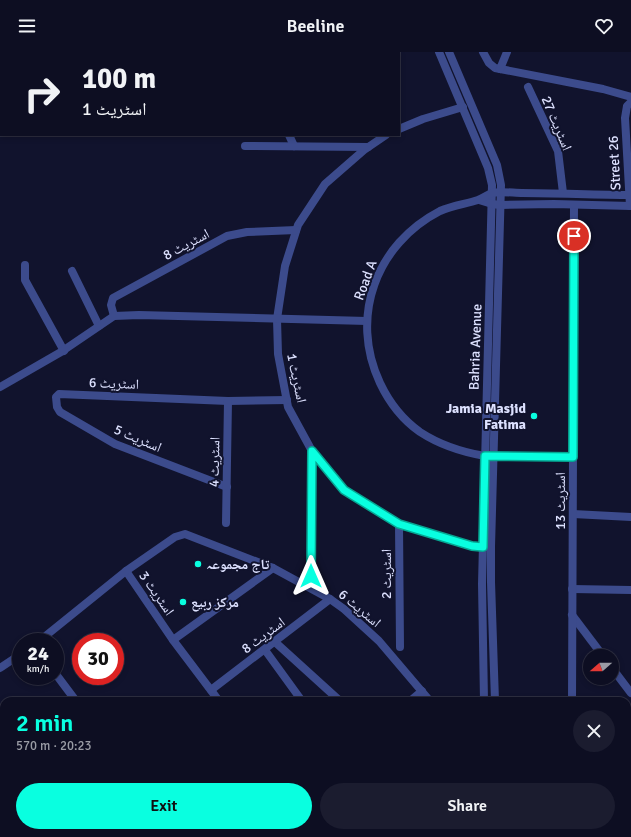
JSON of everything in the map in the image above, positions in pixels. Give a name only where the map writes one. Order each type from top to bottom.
[{"type":"street","name":"Bahria Avenue","points":[[439,52],[488,168],[496,205],[487,547],[482,584],[484,697]]},
{"type":"street","name":"Bahria Avenue","points":[[450,52],[497,165],[502,193],[496,205]]},
{"type":"street","points":[[483,52],[489,63],[495,68],[603,89],[631,97]]},
{"type":"street","points":[[500,69],[507,52]]},
{"type":"street","name":"اسٹریٹ 27","points":[[528,87],[558,151],[564,193]]},
{"type":"street","points":[[628,118],[627,106],[631,102]]},
{"type":"street","points":[[400,129],[423,119],[463,107]]},
{"type":"street","name":"Street 26","points":[[628,118],[630,206]]},
{"type":"street","points":[[289,136],[294,146]]},
{"type":"street","name":"اسٹریٹ 1","points":[[384,136],[325,184],[296,230],[285,266],[277,319],[278,354],[288,407],[312,451],[344,490],[399,524],[472,546],[487,547]]},
{"type":"street","points":[[245,146],[368,148]]},
{"type":"street","points":[[492,192],[630,195]]},
{"type":"street","name":"Road A","points":[[492,192],[479,200],[442,210],[422,222],[404,237],[389,255],[378,275],[370,298],[367,321],[368,346],[374,371],[385,394],[400,414],[419,431],[440,444],[462,452],[489,456],[573,457]]},
{"type":"street","name":"Road A","points":[[479,200],[496,205],[554,204],[630,206]]},
{"type":"street","name":"اسٹریٹ 13","points":[[572,697],[574,205]]},
{"type":"street","name":"اسٹریٹ 8","points":[[114,316],[111,304],[113,298],[227,236],[247,232],[296,230]]},
{"type":"street","points":[[25,265],[25,280],[64,351]]},
{"type":"street","points":[[72,271],[100,326]]},
{"type":"street","points":[[0,387],[64,351],[114,316],[139,315],[367,321]]},
{"type":"street","name":"اسٹریٹ 6","points":[[59,394],[228,401],[287,400]]},
{"type":"street","name":"اسٹریٹ 5","points":[[59,394],[56,397],[56,403],[60,412],[115,444],[227,487]]},
{"type":"street","name":"اسٹریٹ 4","points":[[226,523],[228,401]]},
{"type":"street","points":[[311,576],[312,451]]},
{"type":"street","points":[[573,514],[631,517]]},
{"type":"street","name":"اسٹریٹ 2","points":[[399,524],[400,647]]},
{"type":"street","name":"اسٹریٹ 6","points":[[126,571],[175,537],[186,534],[273,568],[344,609],[379,641],[427,697]]},
{"type":"street","name":"Bahria Avenue","points":[[487,547],[491,582],[495,697]]},
{"type":"street","points":[[173,640],[273,568]]},
{"type":"street","name":"اسٹریٹ 3","points":[[49,633],[126,571],[173,640],[216,697]]},
{"type":"street","points":[[572,589],[631,590]]},
{"type":"street","name":"اسٹریٹ 8","points":[[211,690],[330,600]]},
{"type":"street","points":[[572,615],[598,649]]},
{"type":"street","points":[[275,642],[336,697]]},
{"type":"street","points":[[265,650],[299,697]]},
{"type":"street","points":[[0,668],[12,660]]},
{"type":"street","points":[[619,677],[631,693]]},
{"type":"street","points":[[64,685],[73,697]]},
{"type":"street","points":[[415,697],[422,691]]},
{"type":"place","name":"Jamia Masjid Fatima","points":[[534,416]]},
{"type":"place","name":"تاج مجموعہ","points":[[198,564]]},
{"type":"place","name":"مرکز ربیع","points":[[183,602]]},
{"type":"route","points":[[311,576],[312,451],[344,490],[399,524],[472,546],[483,547],[485,456],[573,457],[574,236]]}]
